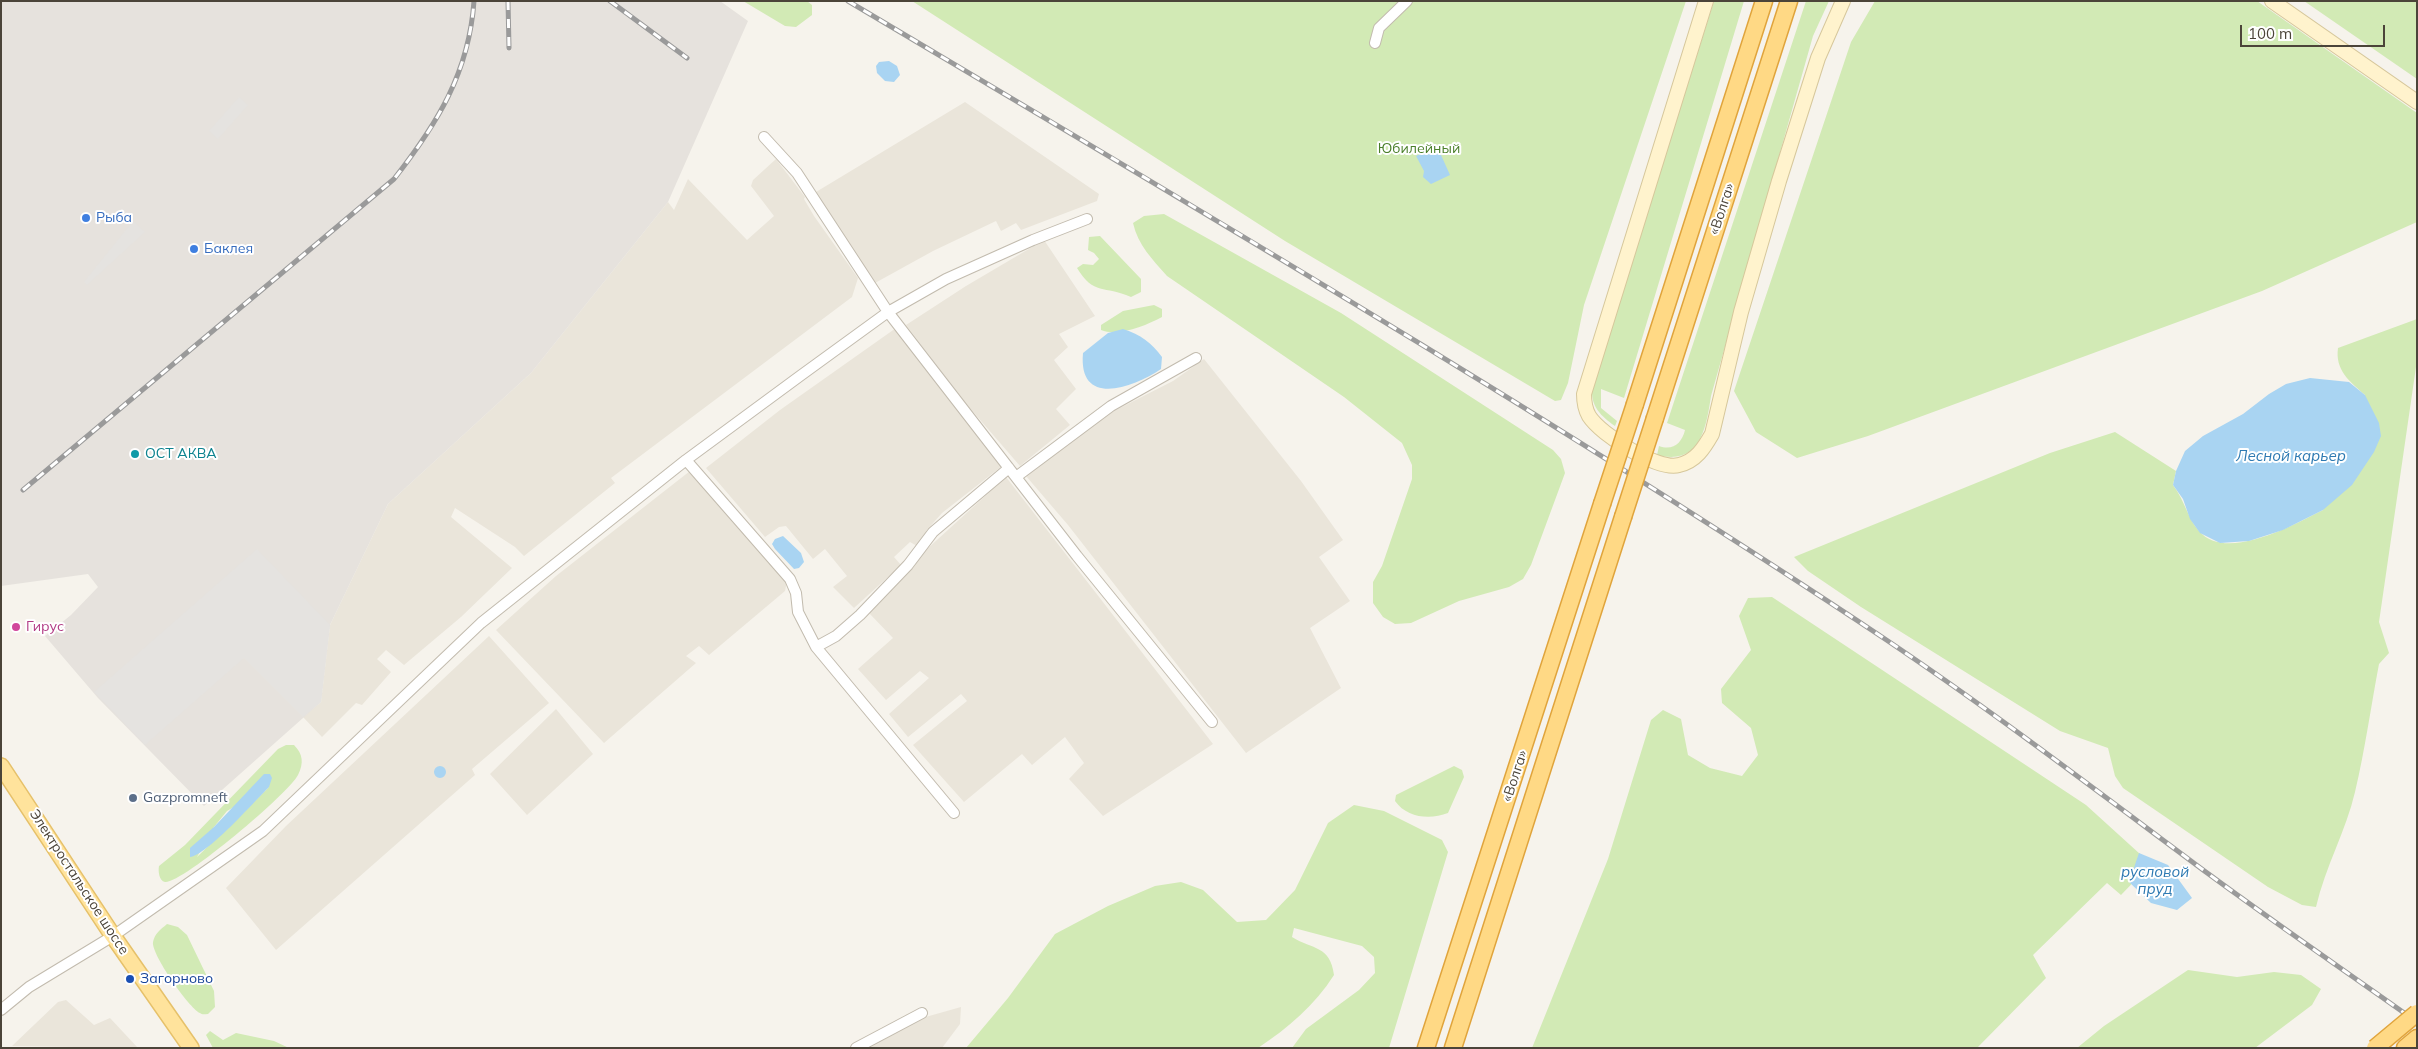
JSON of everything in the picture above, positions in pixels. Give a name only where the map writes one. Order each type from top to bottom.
[{"type":"highway","name":"«Волга»","points":[[1426,1048],[1764,1]]},
{"type":"highway","name":"«Волга»","points":[[1453,1048],[1789,1]]},
{"type":"highway","points":[[2375,1048],[2417,1013]]},
{"type":"highway","points":[[2405,1048],[2417,1038]]},
{"type":"main road","points":[[1706,1],[1584,394],[1588,415],[1600,428],[1652,462],[1670,466],[1686,463],[1695,458],[1702,451],[1712,434],[1741,312],[1779,180],[1821,50],[1843,1]]},
{"type":"main road","points":[[2272,1],[2417,102]]},
{"type":"main road","name":"Электростальское шоссе","points":[[1,766],[113,936],[191,1048]]},
{"type":"street","points":[[1375,43],[1379,28],[1406,1]]},
{"type":"street","points":[[764,137],[797,174],[888,312],[1016,478],[1212,722]]},
{"type":"street","points":[[1,1010],[29,987],[113,936],[263,831],[481,623],[686,460],[888,312],[946,279],[1033,240],[1087,219]]},
{"type":"street","points":[[1016,478],[1111,406],[1196,358]]},
{"type":"street","points":[[686,460],[790,579],[796,593],[798,612],[816,647],[954,813]]},
{"type":"street","points":[[816,647],[836,636],[860,615],[908,565],[933,532],[1009,468]]},
{"type":"street","points":[[856,1048],[922,1013]]},
{"type":"shaded area","points":[[1,1],[720,1],[748,21],[668,202],[531,373],[388,504],[330,625],[321,702],[204,806],[98,698],[45,636],[71,615],[98,587],[88,574],[1,586]]},
{"type":"shaded area","points":[[239,97],[248,105],[218,139],[209,131]]},
{"type":"shaded area","points":[[965,102],[1099,194],[1097,201],[1021,230],[1016,223],[1001,231],[996,221],[933,251],[875,283],[816,192]]},
{"type":"shaded area","points":[[776,159],[805,197],[804,199],[814,216],[858,278],[852,297],[611,478],[615,483],[524,556],[515,547],[455,508],[451,517],[512,568],[461,617],[404,665],[386,650],[377,659],[391,672],[362,705],[356,703],[322,737],[303,717],[321,702],[330,625],[388,504],[531,373],[668,202],[674,210],[688,179],[747,240],[774,216],[751,186],[753,180]]},
{"type":"shaded area","points":[[133,221],[145,232],[87,285],[84,282]]},
{"type":"shaded area","points":[[1044,240],[1095,316],[1059,334],[1068,347],[1054,360],[1076,389],[1056,409],[1070,425],[1020,466],[962,399],[906,325],[966,286]]},
{"type":"shaded area","points":[[896,328],[1002,466],[942,513],[926,531],[929,534],[917,546],[910,542],[894,557],[901,565],[854,608],[833,587],[847,576],[825,549],[813,559],[786,526],[779,527],[765,537],[706,468],[780,410]]},
{"type":"shaded area","points":[[1204,359],[1301,481],[1343,540],[1319,557],[1350,601],[1310,628],[1341,688],[1246,753],[1068,525],[1026,476],[1112,412],[1173,381]]},
{"type":"shaded area","points":[[690,471],[787,581],[785,591],[709,655],[699,646],[686,656],[696,663],[604,743],[496,630],[556,576]]},
{"type":"shaded area","points":[[1006,477],[1213,744],[1103,816],[1069,779],[1084,763],[1065,737],[1032,765],[1022,754],[964,802],[913,745],[967,701],[961,694],[908,737],[889,714],[929,678],[920,671],[886,700],[858,669],[893,638],[869,613],[913,568],[916,564],[915,560]]},
{"type":"shaded area","points":[[257,549],[330,625],[321,702],[303,717],[244,658],[145,745],[94,692]]},
{"type":"shaded area","points":[[489,636],[549,703],[472,769],[475,775],[276,950],[226,888],[286,826]]},
{"type":"shaded area","points":[[556,709],[593,754],[527,815],[490,774]]},
{"type":"shaded area","points":[[66,1000],[94,1025],[110,1018],[138,1048],[12,1046],[58,1002]]},
{"type":"shaded area","points":[[961,1007],[960,1024],[942,1048],[869,1048],[922,1018]]},
{"type":"green space","points":[[743,1],[807,1],[812,5],[812,15],[796,27],[785,26]]},
{"type":"green space","name":"Юбилейный","points":[[912,1],[1686,1],[1584,305],[1568,383],[1561,400],[1555,401],[1285,241]]},
{"type":"green space","points":[[1714,1],[1744,1],[1624,398],[1601,389],[1601,408],[1617,421],[1615,426],[1605,419],[1595,406],[1592,389]]},
{"type":"green space","points":[[1806,1],[1829,1],[1813,36],[1711,396],[1703,432],[1692,450],[1683,455],[1671,457],[1657,455],[1659,446],[1673,447],[1684,435],[1685,430],[1667,423]]},
{"type":"green space","points":[[1875,1],[2257,1],[2417,113],[2417,222],[2262,291],[1868,436],[1797,458],[1756,432],[1734,391],[1851,42]]},
{"type":"green space","points":[[2304,1],[2417,1],[2417,79]]},
{"type":"green space","points":[[1164,214],[1341,313],[1553,450],[1561,459],[1565,473],[1531,565],[1523,579],[1509,587],[1459,601],[1411,623],[1395,624],[1383,617],[1373,603],[1373,582],[1382,566],[1412,479],[1412,465],[1402,443],[1344,397],[1167,276],[1142,245],[1133,223],[1144,216]]},
{"type":"green space","points":[[1100,236],[1141,279],[1141,292],[1131,297],[1094,286],[1083,277],[1077,268],[1083,264],[1093,265],[1099,259],[1088,250],[1089,237]]},
{"type":"green space","points":[[1154,305],[1162,309],[1162,317],[1140,327],[1123,331],[1108,332],[1101,330],[1101,325],[1123,311]]},
{"type":"green space","points":[[2417,319],[2417,360],[2379,622],[2389,653],[2379,664],[2355,792],[2316,907],[2302,905],[2268,887],[2123,788],[2115,776],[2108,748],[2060,731],[1861,607],[1808,571],[1794,557],[2050,453],[2115,432],[2176,471],[2173,485],[2195,526],[2211,540],[2226,543],[2261,538],[2296,524],[2323,510],[2365,395],[2349,380],[2341,369],[2338,348]]},
{"type":"green space","points":[[1772,597],[2086,805],[2151,864],[2121,895],[2107,883],[2033,955],[2046,978],[1977,1048],[1532,1048],[1608,859],[1651,720],[1663,710],[1681,719],[1688,755],[1710,768],[1742,776],[1758,755],[1751,728],[1722,703],[1721,689],[1751,650],[1739,616],[1748,598]]},
{"type":"green space","points":[[286,745],[294,745],[301,755],[300,771],[290,785],[276,800],[234,836],[192,869],[175,879],[165,882],[161,880],[159,866],[185,845],[278,749]],"holes":[[[269,787],[197,857],[214,827],[227,811]]]},
{"type":"green space","points":[[1454,766],[1462,770],[1464,777],[1448,813],[1426,817],[1419,816],[1406,811],[1395,801],[1396,795]]},
{"type":"green space","points":[[1354,805],[1384,811],[1442,840],[1448,852],[1389,1048],[1292,1048],[1306,1029],[1359,990],[1375,973],[1374,957],[1362,946],[1294,928],[1292,937],[1324,953],[1329,958],[1334,975],[1310,1006],[1258,1048],[966,1048],[1008,998],[1055,934],[1108,906],[1155,886],[1181,882],[1203,890],[1237,922],[1266,920],[1295,890],[1328,823]]},
{"type":"green space","points":[[167,924],[178,927],[187,935],[214,991],[215,1007],[208,1014],[201,1014],[195,1009],[172,980],[158,957],[153,942],[156,934]]},
{"type":"green space","points":[[2188,970],[2237,977],[2274,972],[2301,975],[2321,989],[2312,1005],[2255,1048],[2077,1048],[2104,1026]]},
{"type":"green space","points":[[210,1031],[223,1040],[236,1033],[274,1041],[289,1048],[213,1048],[206,1035]]},
{"type":"water","points":[[889,61],[897,66],[900,75],[894,82],[885,81],[877,73],[876,66],[879,62]]},
{"type":"water","points":[[1437,146],[1450,175],[1431,184],[1423,177],[1424,171],[1416,156]]},
{"type":"water","points":[[1123,329],[1135,334],[1154,347],[1162,357],[1161,369],[1123,387],[1110,389],[1098,387],[1089,381],[1084,370],[1083,353],[1108,333]]},
{"type":"water","name":"Лесной карьер","points":[[2310,378],[2349,382],[2365,395],[2379,423],[2381,436],[2374,452],[2352,485],[2323,510],[2283,530],[2249,541],[2220,543],[2200,533],[2190,519],[2183,499],[2173,485],[2176,471],[2185,451],[2203,436],[2243,414],[2269,394],[2286,384]]},
{"type":"water","points":[[783,536],[801,553],[804,562],[799,568],[794,569],[772,544],[775,539]]},
{"type":"water","points":[[442,766],[445,767],[445,777],[438,778],[435,777],[434,770],[435,767]]},
{"type":"water","points":[[264,774],[270,774],[272,778],[269,787],[207,848],[190,857],[190,848],[214,827]]},
{"type":"water","name":"русловой пруд","points":[[2139,853],[2168,865],[2192,898],[2177,910],[2151,903],[2129,882]]},
{"type":"railway","points":[[23,490],[394,179],[410,159],[437,117],[458,74],[471,27],[474,1]]},
{"type":"railway","points":[[508,1],[509,48]]},
{"type":"railway","points":[[610,1],[687,58]]},
{"type":"railway","points":[[848,1],[1369,313],[1627,472],[1755,554],[1965,694],[2236,894],[2417,1022]]},
{"type":"place","name":"Рыба","points":[[86,218]]},
{"type":"place","name":"Баклея","points":[[194,249]]},
{"type":"place","name":"ОСТ АКВА","points":[[135,454]]},
{"type":"place","name":"Гирус","points":[[16,627]]},
{"type":"place","name":"Gazpromneft","points":[[133,798]]},
{"type":"place","name":"Загорново","points":[[130,979]]}]
